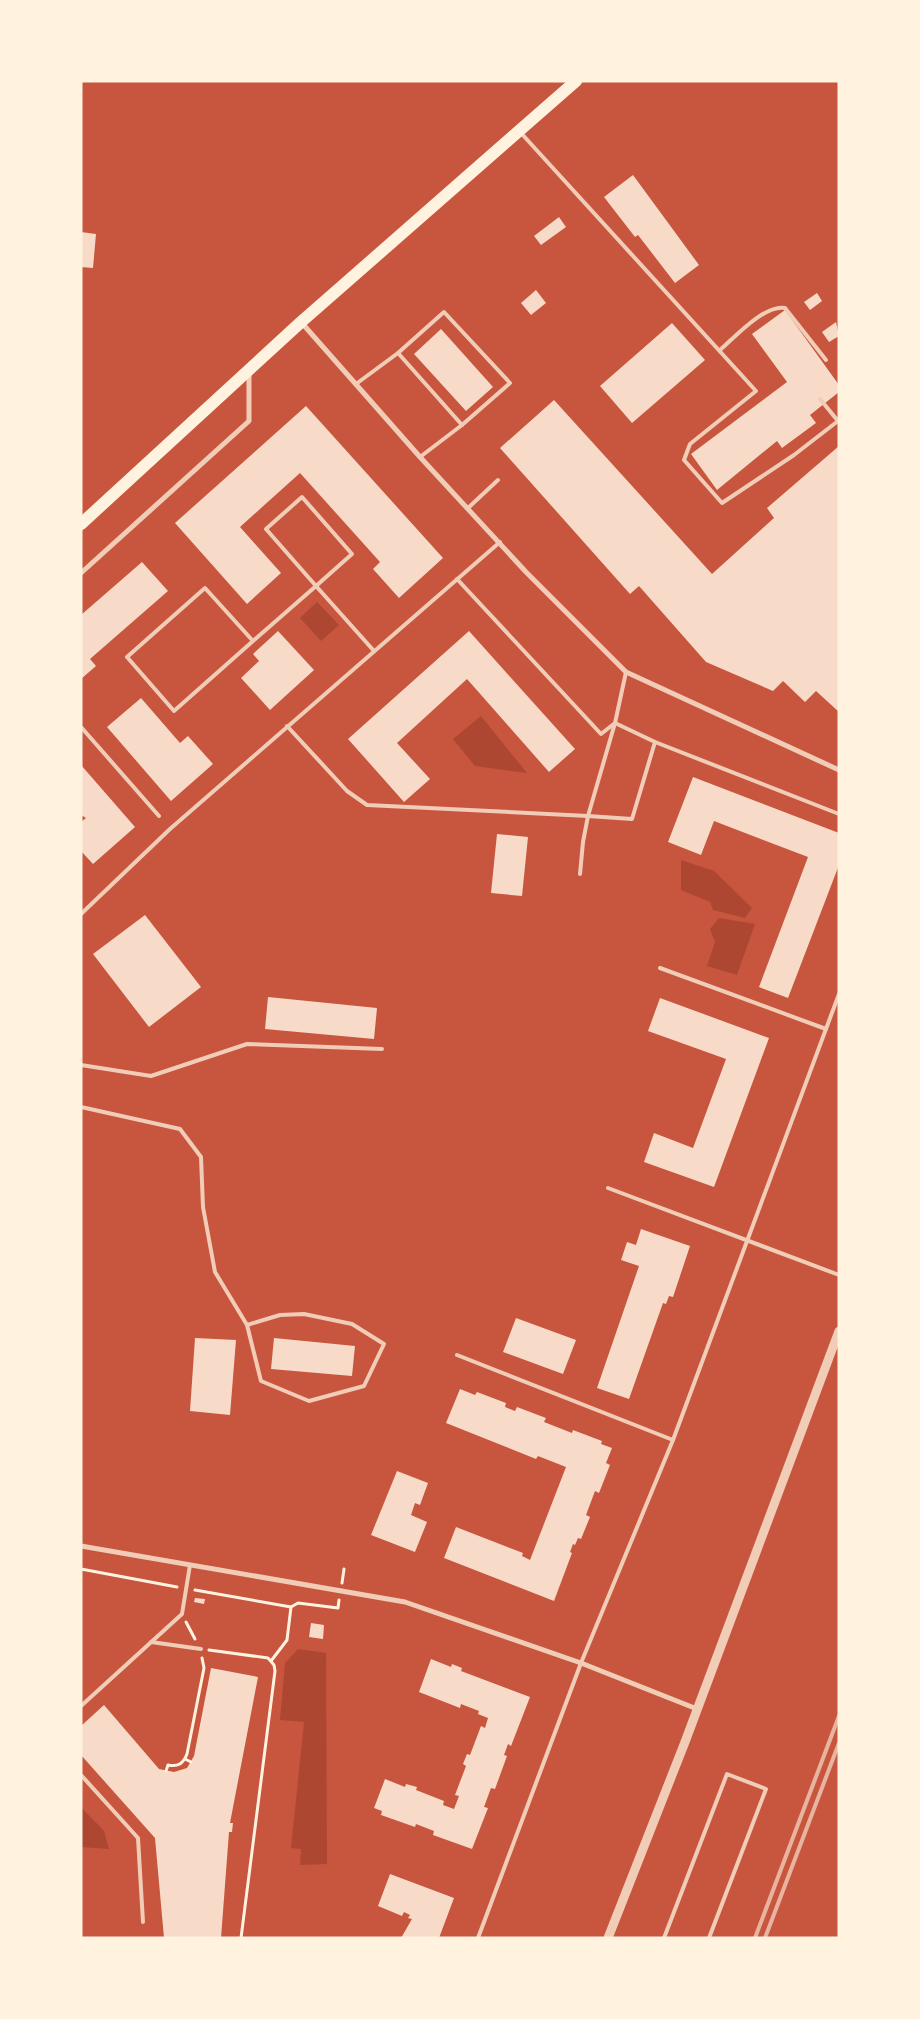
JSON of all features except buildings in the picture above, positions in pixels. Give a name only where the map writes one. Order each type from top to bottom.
[{"type":"main road","points":[[81,524],[301,322],[576,81]]},
{"type":"street","points":[[301,322],[420,457],[526,572],[626,672],[839,770]]},
{"type":"street","points":[[81,573],[249,422],[249,369]]},
{"type":"street","points":[[608,1938],[697,1709],[839,1331]]},
{"type":"street","points":[[81,1546],[406,1602],[581,1664],[697,1709]]},
{"type":"lane","points":[[520,131],[756,391],[690,444],[684,460],[722,504],[794,455],[838,421],[820,400]]},
{"type":"lane","points":[[720,350],[776,306],[785,308],[826,360]]},
{"type":"lane","points":[[356,384],[398,353],[444,312],[510,383],[462,425],[420,457]]},
{"type":"lane","points":[[398,353],[462,425]]},
{"type":"lane","points":[[468,508],[498,480]]},
{"type":"lane","points":[[253,641],[205,588],[127,657],[174,711],[253,641],[316,586],[352,554],[302,497],[266,529],[316,586],[374,651]]},
{"type":"lane","points":[[81,914],[170,829],[500,542]]},
{"type":"lane","points":[[457,579],[601,734],[615,723]]},
{"type":"lane","points":[[580,874],[588,816],[615,723],[626,672]]},
{"type":"lane","points":[[615,723],[655,742],[839,814]]},
{"type":"lane","points":[[287,726],[347,791],[367,805],[632,819],[655,742]]},
{"type":"lane","points":[[81,727],[159,816]]},
{"type":"lane","points":[[660,968],[826,1029]]},
{"type":"lane","points":[[478,1938],[581,1664],[673,1440],[746,1239],[839,994]]},
{"type":"lane","points":[[81,1065],[151,1076],[247,1044],[382,1049]]},
{"type":"lane","points":[[81,1107],[180,1129],[201,1157],[203,1207],[215,1272],[247,1326],[261,1381],[309,1400],[364,1386],[384,1344],[352,1324],[304,1314],[280,1315],[247,1326]]},
{"type":"lane","points":[[608,1188],[839,1275]]},
{"type":"lane","points":[[457,1355],[673,1440]]},
{"type":"lane","points":[[81,1706],[182,1614],[190,1565]]},
{"type":"lane","points":[[150,1642],[201,1648]]},
{"type":"lane","points":[[664,1938],[727,1774],[766,1790],[709,1938]]},
{"type":"lane","points":[[81,1775],[138,1838],[143,1922]]},
{"type":"path","points":[[81,1569],[187,1589]]},
{"type":"path","points":[[342,1584],[344,1569]]},
{"type":"path","points":[[191,1593],[191,1590],[291,1607],[298,1603],[338,1608],[339,1600]]},
{"type":"path","points":[[271,1661],[286,1640],[291,1607]]},
{"type":"path","points":[[166,1770],[168,1765],[175,1766],[182,1763],[185,1759],[204,1668],[201,1648],[186,1624],[187,1615]]},
{"type":"path","points":[[201,1648],[264,1657],[271,1661],[275,1670],[241,1938]]},
{"type":"path","points":[[185,1759],[191,1762]]},
{"type":"shaded area","points":[[317,602],[339,625],[321,641],[300,618]]},
{"type":"shaded area","points":[[481,716],[527,773],[475,766],[453,739]]},
{"type":"shaded area","points":[[681,860],[714,871],[752,908],[745,918],[713,910],[710,902],[681,890]]},
{"type":"shaded area","points":[[719,918],[755,924],[737,975],[707,966],[715,942],[710,929]]},
{"type":"shaded area","points":[[298,1649],[326,1653],[327,1864],[300,1865],[301,1849],[291,1848],[304,1722],[280,1720],[285,1663]]},
{"type":"shaded area","points":[[81,1807],[104,1831],[109,1849],[81,1847]]},
{"type":"railway","points":[[755,1938],[839,1716]]},
{"type":"railway","points":[[765,1938],[839,1743]]}]
